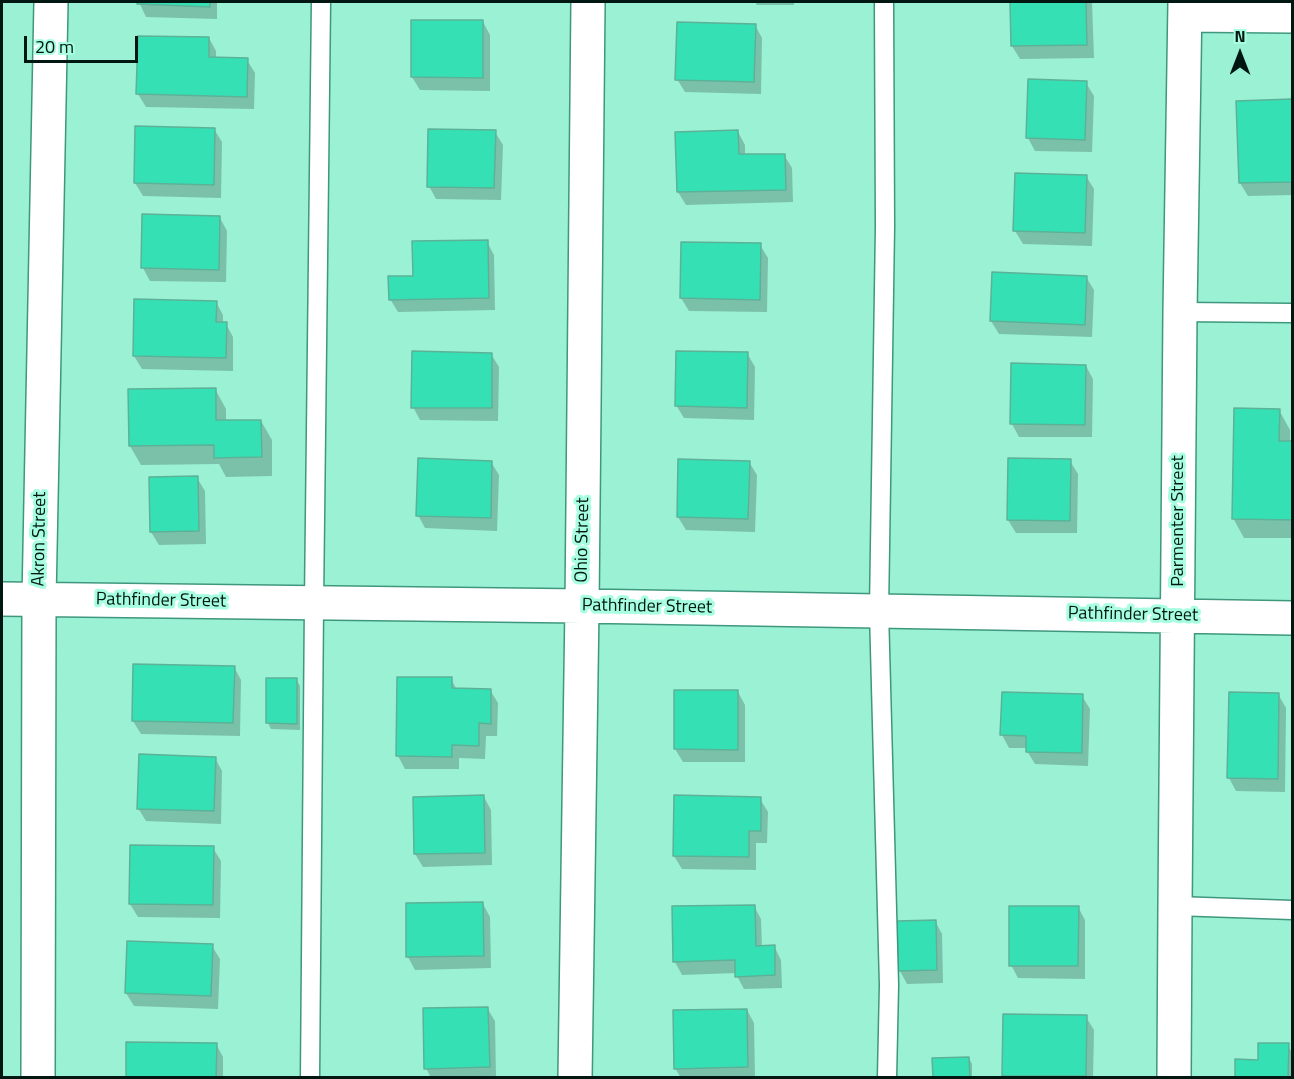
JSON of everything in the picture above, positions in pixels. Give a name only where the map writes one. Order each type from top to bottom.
[{"type":"street","name":"Akron Street","points":[[38,1077],[39,599],[51,2]]},
{"type":"street","name":"Ohio Street","points":[[575,1077],[588,2]]},
{"type":"street","points":[[1185,8],[1293,16]]},
{"type":"street","name":"Parmenter Street","points":[[1174,1077],[1180,312],[1185,8]]},
{"type":"street","name":"Pathfinder Street","points":[[2,599],[1293,618]]},
{"type":"lane","points":[[310,1077],[321,2]]},
{"type":"lane","points":[[884,2],[885,227],[879,611],[889,985],[887,1077]]},
{"type":"lane","points":[[1180,312],[1293,313]]},
{"type":"lane","points":[[1175,906],[1293,910]]},
{"type":"building","points":[[137,2],[210,2],[210,7],[137,4]]},
{"type":"building","points":[[1010,2],[1086,2],[1087,45],[1011,46]]},
{"type":"building","points":[[411,20],[483,20],[483,78],[411,77]]},
{"type":"building","points":[[677,22],[756,24],[754,82],[675,80]]},
{"type":"building","points":[[138,36],[209,37],[209,57],[248,58],[247,97],[136,94]]},
{"type":"building","points":[[1028,79],[1087,81],[1085,140],[1026,138]]},
{"type":"building","points":[[1292,99],[1292,182],[1239,183],[1236,101]]},
{"type":"building","points":[[135,126],[215,128],[214,185],[134,183]]},
{"type":"building","points":[[428,129],[496,130],[494,188],[427,187]]},
{"type":"building","points":[[738,130],[739,154],[785,154],[786,190],[677,192],[675,132]]},
{"type":"building","points":[[1015,173],[1087,175],[1085,233],[1013,231]]},
{"type":"building","points":[[142,214],[220,216],[219,270],[141,268]]},
{"type":"building","points":[[488,240],[489,298],[389,300],[388,276],[413,276],[412,241]]},
{"type":"building","points":[[681,242],[761,243],[760,300],[680,298]]},
{"type":"building","points":[[992,272],[1087,276],[1085,325],[990,321]]},
{"type":"building","points":[[134,299],[217,301],[216,322],[227,322],[226,358],[133,356]]},
{"type":"building","points":[[412,351],[492,353],[492,408],[411,408]]},
{"type":"building","points":[[676,351],[748,352],[747,408],[675,406]]},
{"type":"building","points":[[1011,363],[1086,365],[1085,425],[1010,424]]},
{"type":"building","points":[[216,388],[216,420],[261,420],[262,457],[214,458],[214,445],[129,446],[128,389]]},
{"type":"building","points":[[1234,408],[1280,409],[1279,441],[1292,441],[1292,520],[1232,519]]},
{"type":"building","points":[[418,458],[492,461],[491,518],[416,516]]},
{"type":"building","points":[[1008,458],[1071,459],[1070,521],[1007,520]]},
{"type":"building","points":[[678,459],[750,461],[748,519],[677,517]]},
{"type":"building","points":[[198,476],[199,531],[150,532],[149,477]]},
{"type":"building","points":[[133,664],[235,666],[233,723],[132,721]]},
{"type":"building","points":[[397,677],[452,677],[452,688],[491,689],[491,724],[479,723],[479,746],[452,745],[452,757],[396,756]]},
{"type":"building","points":[[266,678],[297,678],[297,724],[266,723]]},
{"type":"building","points":[[674,690],[738,690],[738,750],[674,749]]},
{"type":"building","points":[[1002,692],[1083,694],[1082,753],[1026,752],[1026,736],[1000,735]]},
{"type":"building","points":[[1229,692],[1279,693],[1278,779],[1227,778]]},
{"type":"building","points":[[139,754],[216,757],[214,811],[137,809]]},
{"type":"building","points":[[484,795],[485,853],[414,854],[413,797]]},
{"type":"building","points":[[674,795],[761,797],[761,831],[749,831],[749,857],[673,856]]},
{"type":"building","points":[[130,845],[214,846],[213,905],[129,904]]},
{"type":"building","points":[[483,902],[484,956],[406,957],[406,903]]},
{"type":"building","points":[[755,905],[756,946],[775,945],[775,975],[735,977],[735,960],[673,962],[672,906]]},
{"type":"building","points":[[1009,906],[1079,906],[1078,966],[1009,966]]},
{"type":"building","points":[[936,920],[937,970],[898,971],[897,921]]},
{"type":"building","points":[[127,941],[213,944],[211,996],[125,993]]},
{"type":"building","points":[[488,1007],[490,1067],[424,1069],[423,1008]]},
{"type":"building","points":[[747,1009],[748,1067],[674,1069],[673,1010]]},
{"type":"building","points":[[1003,1014],[1087,1015],[1086,1076],[1002,1076]]},
{"type":"building","points":[[126,1042],[217,1043],[216,1078],[126,1078]]},
{"type":"building","points":[[1258,1043],[1289,1043],[1288,1078],[1235,1078],[1235,1059],[1258,1060]]},
{"type":"building","points":[[969,1057],[970,1078],[933,1078],[932,1058]]}]
